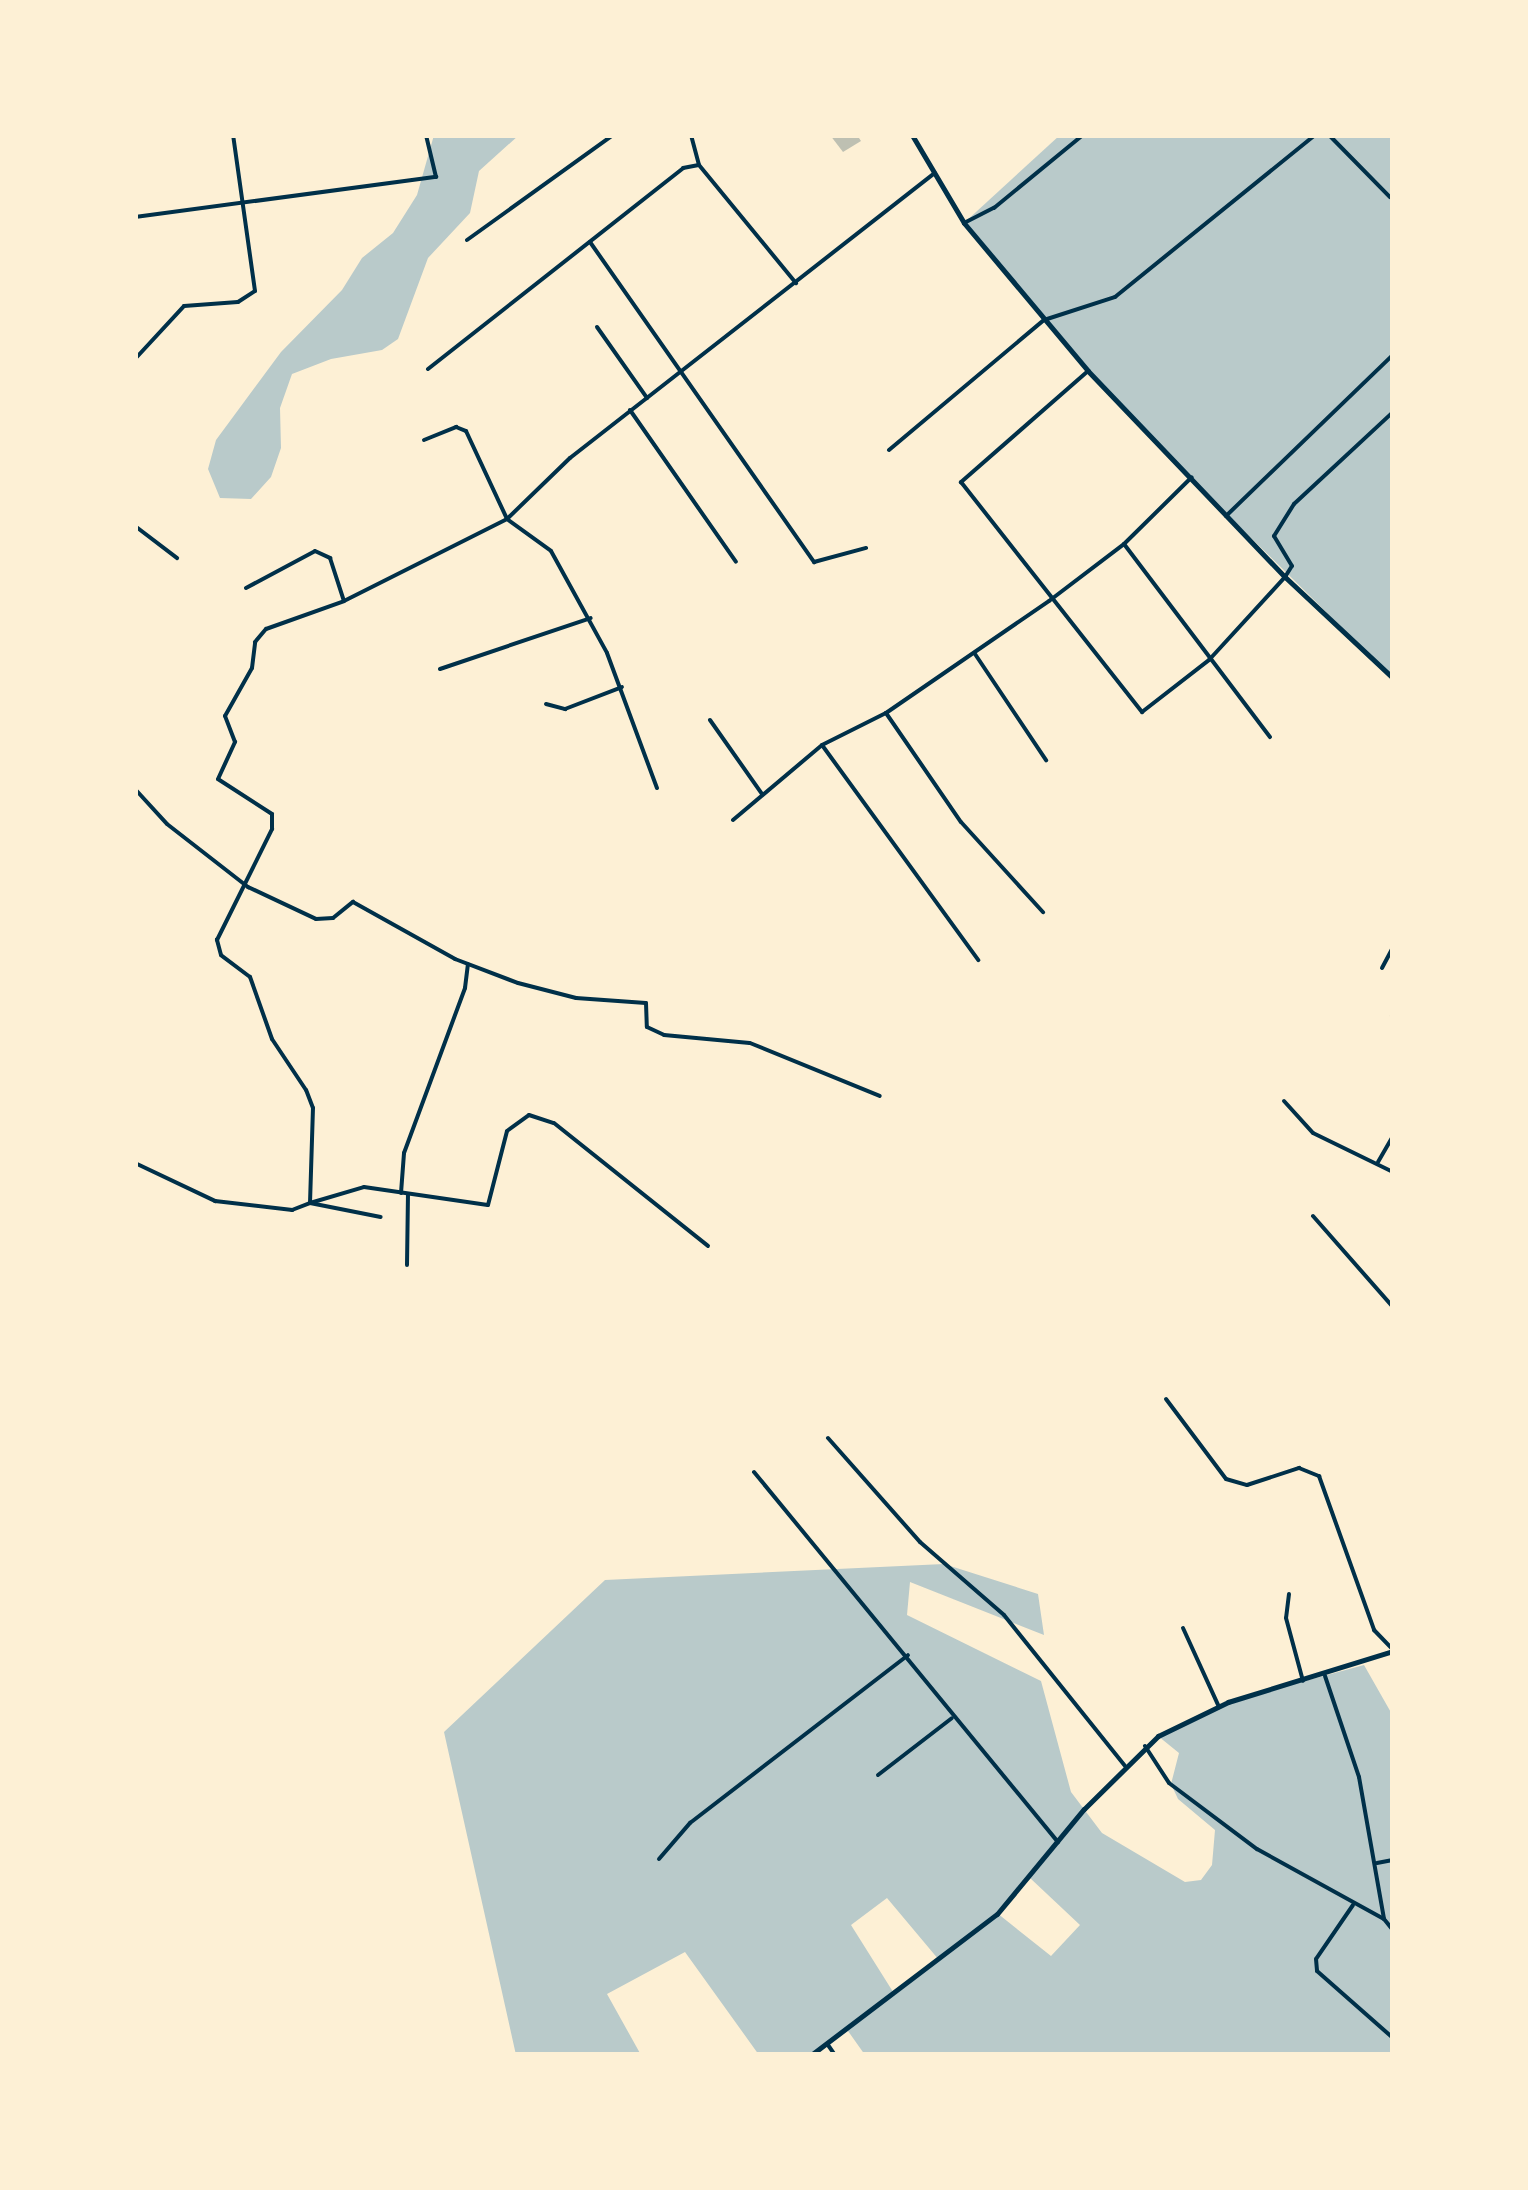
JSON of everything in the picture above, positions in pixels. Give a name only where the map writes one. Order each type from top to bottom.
[{"type":"street","points":[[135,359],[184,306],[238,302],[255,291],[233,135]]},
{"type":"street","points":[[135,217],[436,178],[426,135]]},
{"type":"street","points":[[467,240],[613,135]]},
{"type":"street","points":[[691,135],[698,165],[796,283]]},
{"type":"street","points":[[912,135],[964,223],[1088,371],[1285,577],[1393,678]]},
{"type":"street","points":[[964,223],[994,208],[1083,135]]},
{"type":"street","points":[[889,450],[1044,320],[1115,297],[1315,135]]},
{"type":"street","points":[[1329,135],[1390,197]]},
{"type":"street","points":[[428,369],[683,168],[698,165]]},
{"type":"street","points":[[310,1203],[312,1108],[306,1090],[272,1039],[250,977],[221,956],[217,940],[248,887],[272,814],[218,779],[235,742],[225,716],[266,629],[344,601],[507,518],[630,410],[935,173]]},
{"type":"street","points":[[590,242],[678,374],[814,562],[866,548]]},
{"type":"street","points":[[597,327],[647,398]]},
{"type":"street","points":[[1226,516],[1393,355]]},
{"type":"street","points":[[1088,371],[961,482],[1049,601],[1142,712],[1209,660],[1285,577],[1292,566],[1274,536],[1294,504],[1393,412]]},
{"type":"street","points":[[630,410],[736,562]]},
{"type":"street","points":[[424,440],[456,428],[466,431],[507,518],[551,551],[591,618],[622,687],[657,788]]},
{"type":"street","points":[[733,820],[822,745],[886,713],[1049,601],[1124,544],[1192,478]]},
{"type":"street","points":[[135,526],[176,558]]},
{"type":"street","points":[[1124,544],[1270,737]]},
{"type":"street","points":[[246,588],[316,551],[330,558],[344,601]]},
{"type":"street","points":[[440,669],[591,618]]},
{"type":"street","points":[[974,654],[1046,760]]},
{"type":"street","points":[[546,704],[565,709],[622,687]]},
{"type":"street","points":[[886,713],[961,822],[1043,912]]},
{"type":"street","points":[[710,720],[762,794]]},
{"type":"street","points":[[822,745],[978,960]]},
{"type":"street","points":[[135,789],[168,824],[248,887],[316,919],[333,918],[353,902],[468,964],[576,998],[646,1003],[646,1027],[664,1035],[750,1043],[880,1096]]},
{"type":"street","points":[[1382,968],[1393,947]]},
{"type":"street","points":[[401,1193],[412,1126],[465,988],[468,964]]},
{"type":"street","points":[[1284,1100],[1314,1133],[1393,1172]]},
{"type":"street","points":[[135,1163],[214,1201],[292,1210],[364,1187],[488,1204],[507,1132],[529,1115],[554,1123],[708,1246]]},
{"type":"street","points":[[1378,1162],[1393,1136]]},
{"type":"street","points":[[408,1194],[408,1265]]},
{"type":"street","points":[[310,1203],[381,1217]]},
{"type":"street","points":[[1313,1216],[1393,1308]]},
{"type":"street","points":[[810,2055],[997,1914],[1145,1746],[1219,1706],[1325,1676],[1393,1651],[1374,1630],[1319,1476],[1299,1468],[1246,1485],[1226,1480],[1166,1399]]},
{"type":"street","points":[[828,1438],[920,1542],[1004,1615],[1125,1766]]},
{"type":"street","points":[[754,1472],[908,1655],[952,1718],[1058,1842]]},
{"type":"street","points":[[1288,1594],[1286,1618],[1303,1681]]},
{"type":"street","points":[[1183,1628],[1219,1706]]},
{"type":"street","points":[[659,1859],[690,1823],[908,1655]]},
{"type":"street","points":[[1325,1676],[1358,1777],[1367,1845],[1377,1863],[1384,1919]]},
{"type":"street","points":[[878,1774],[952,1718]]},
{"type":"street","points":[[1145,1746],[1169,1783],[1257,1849],[1384,1919],[1393,1930]]},
{"type":"street","points":[[1377,1863],[1393,1860]]},
{"type":"street","points":[[1353,1905],[1316,1959],[1317,1971],[1393,2038]]},
{"type":"street","points":[[828,2045],[836,2055]]},
{"type":"shaded area","points":[[434,135],[519,135],[479,171],[470,213],[428,258],[398,339],[382,350],[331,359],[292,374],[280,408],[281,448],[271,477],[251,499],[220,498],[208,469],[216,440],[281,352],[342,290],[362,258],[393,233],[417,195]]},
{"type":"shaded area","points":[[1060,135],[1393,135],[1393,678],[1135,423],[964,223]]},
{"type":"shaded area","points":[[944,1564],[1038,1594],[1044,1635],[910,1582],[907,1615],[1041,1681],[1071,1792],[1102,1833],[1185,1882],[1201,1880],[1212,1865],[1215,1830],[1178,1799],[1171,1784],[1179,1753],[1158,1736],[1228,1702],[1364,1665],[1393,1716],[1393,2055],[865,2055],[848,2031],[811,2055],[759,2055],[685,1952],[607,1994],[641,2055],[516,2055],[444,1732],[605,1580]],"holes":[[[1030,1878],[1080,1925],[1051,1956],[997,1913]],[[887,1898],[939,1960],[895,1995],[851,1925]]]},
{"type":"building","points":[[830,135],[857,135],[861,141],[843,152]]}]
